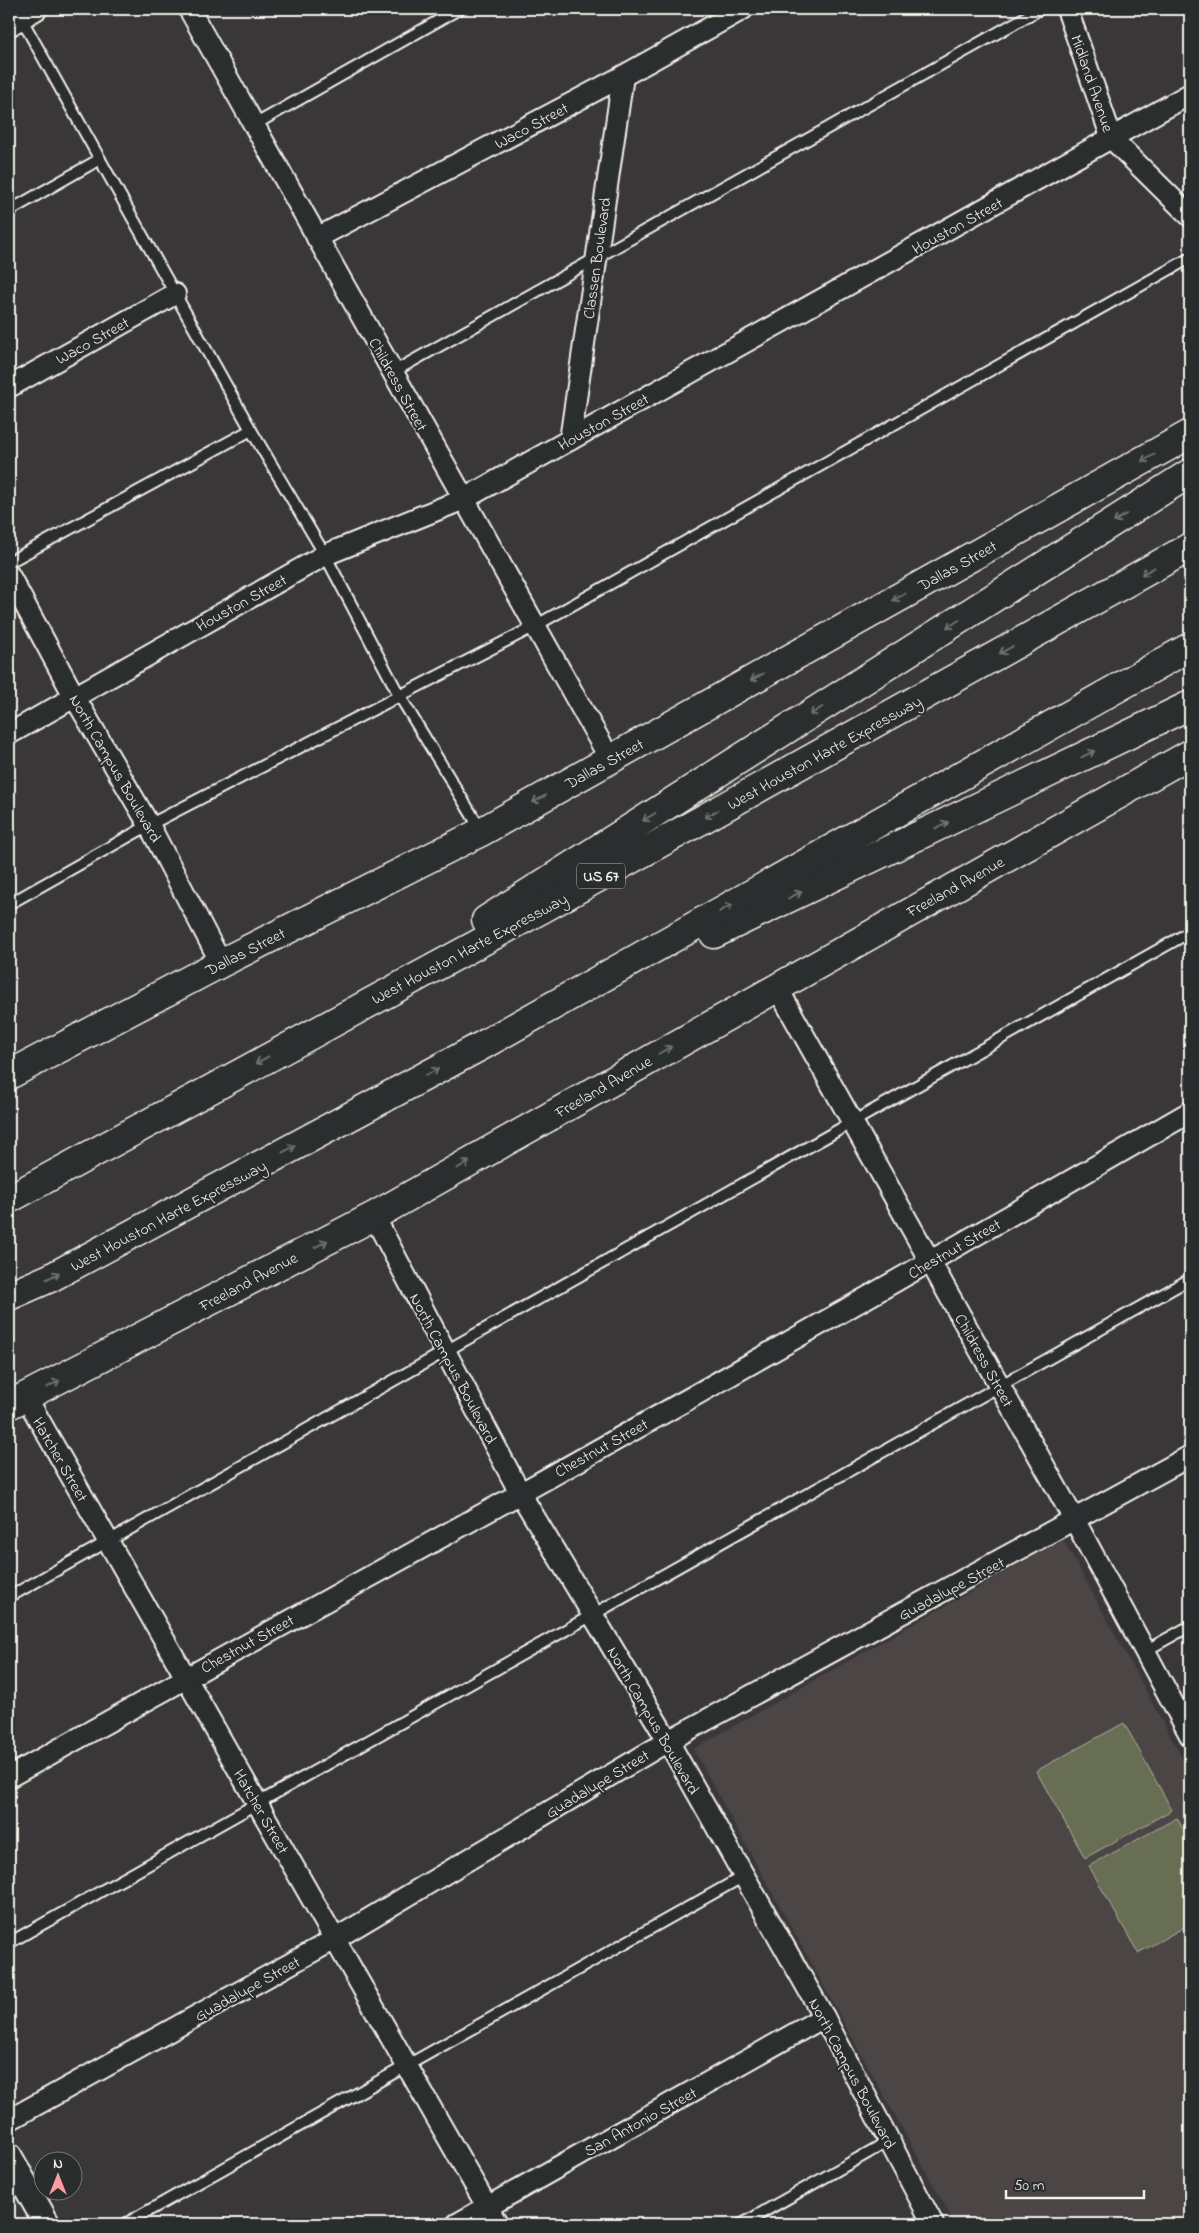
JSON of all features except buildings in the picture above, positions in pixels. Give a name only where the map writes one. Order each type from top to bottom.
[{"type":"main road","name":"Dallas Street","points":[[9,1074],[221,963],[481,832],[1190,434]]},
{"type":"main road","points":[[287,1046],[1190,473]]},
{"type":"main road","name":"West Houston Harte Expressway","points":[[9,1199],[551,904],[1190,547]]},
{"type":"main road","name":"West Houston Harte Expressway","points":[[9,1296],[50,1278],[483,1044],[1190,647]]},
{"type":"main road","points":[[483,1044],[1190,705]]},
{"type":"main road","name":"Freeland Avenue","points":[[18,1401],[374,1216],[1190,754]]},
{"type":"street","name":"Childress Street","points":[[189,9],[610,759]]},
{"type":"street","name":"Waco Street","points":[[317,238],[623,76],[743,9]]},
{"type":"street","name":"Midland Avenue","points":[[1067,9],[1112,139],[1190,216]]},
{"type":"street","name":"Classen Boulevard","points":[[570,440],[623,76]]},
{"type":"street","name":"Houston Street","points":[[9,734],[325,555],[464,499],[1190,94]]},
{"type":"street","name":"Waco Street","points":[[9,387],[175,294]]},
{"type":"street","name":"North Campus Boulevard","points":[[9,574],[74,696],[149,824],[221,963]]},
{"type":"street","name":"Childress Street","points":[[777,987],[1075,1521],[1190,1735]]},
{"type":"street","name":"Chestnut Street","points":[[9,1777],[520,1493],[930,1262],[1190,1112]]},
{"type":"street","name":"North Campus Boulevard","points":[[374,1216],[520,1493],[668,1741],[824,2017],[933,2224]]},
{"type":"street","name":"Hatcher Street","points":[[18,1401],[108,1541],[497,2224]]},
{"type":"street","name":"Guadalupe Street","points":[[9,2120],[335,1939],[668,1741],[1075,1521],[1190,1456]]},
{"type":"street","name":"San Antonio Street","points":[[457,2224],[824,2017]]},
{"type":"street","points":[[9,2156],[47,2224]]},
{"type":"lane","points":[[254,124],[458,9]]},
{"type":"lane","points":[[393,372],[1040,9]]},
{"type":"lane","points":[[21,16],[251,430],[325,555],[400,695],[481,832]]},
{"type":"lane","points":[[9,211],[100,159]]},
{"type":"lane","points":[[9,904],[149,824],[535,626],[1190,258]]},
{"type":"lane","points":[[9,562],[251,430]]},
{"type":"lane","points":[[9,1596],[1190,932]]},
{"type":"lane","points":[[9,1943],[1190,1280]]},
{"type":"lane","points":[[1145,1652],[1190,1626]]},
{"type":"lane","points":[[124,2224],[744,1876]]},
{"type":"lane","points":[[742,2224],[889,2141]]},
{"type":"shaded area","points":[[1063,1539],[1190,1772],[1190,2224],[955,2224],[693,1749]]},
{"type":"green space","points":[[1124,1723],[1172,1810],[1085,1858],[1036,1771]]},
{"type":"green space","points":[[1177,1818],[1190,1842],[1190,1924],[1138,1953],[1089,1866]]}]
